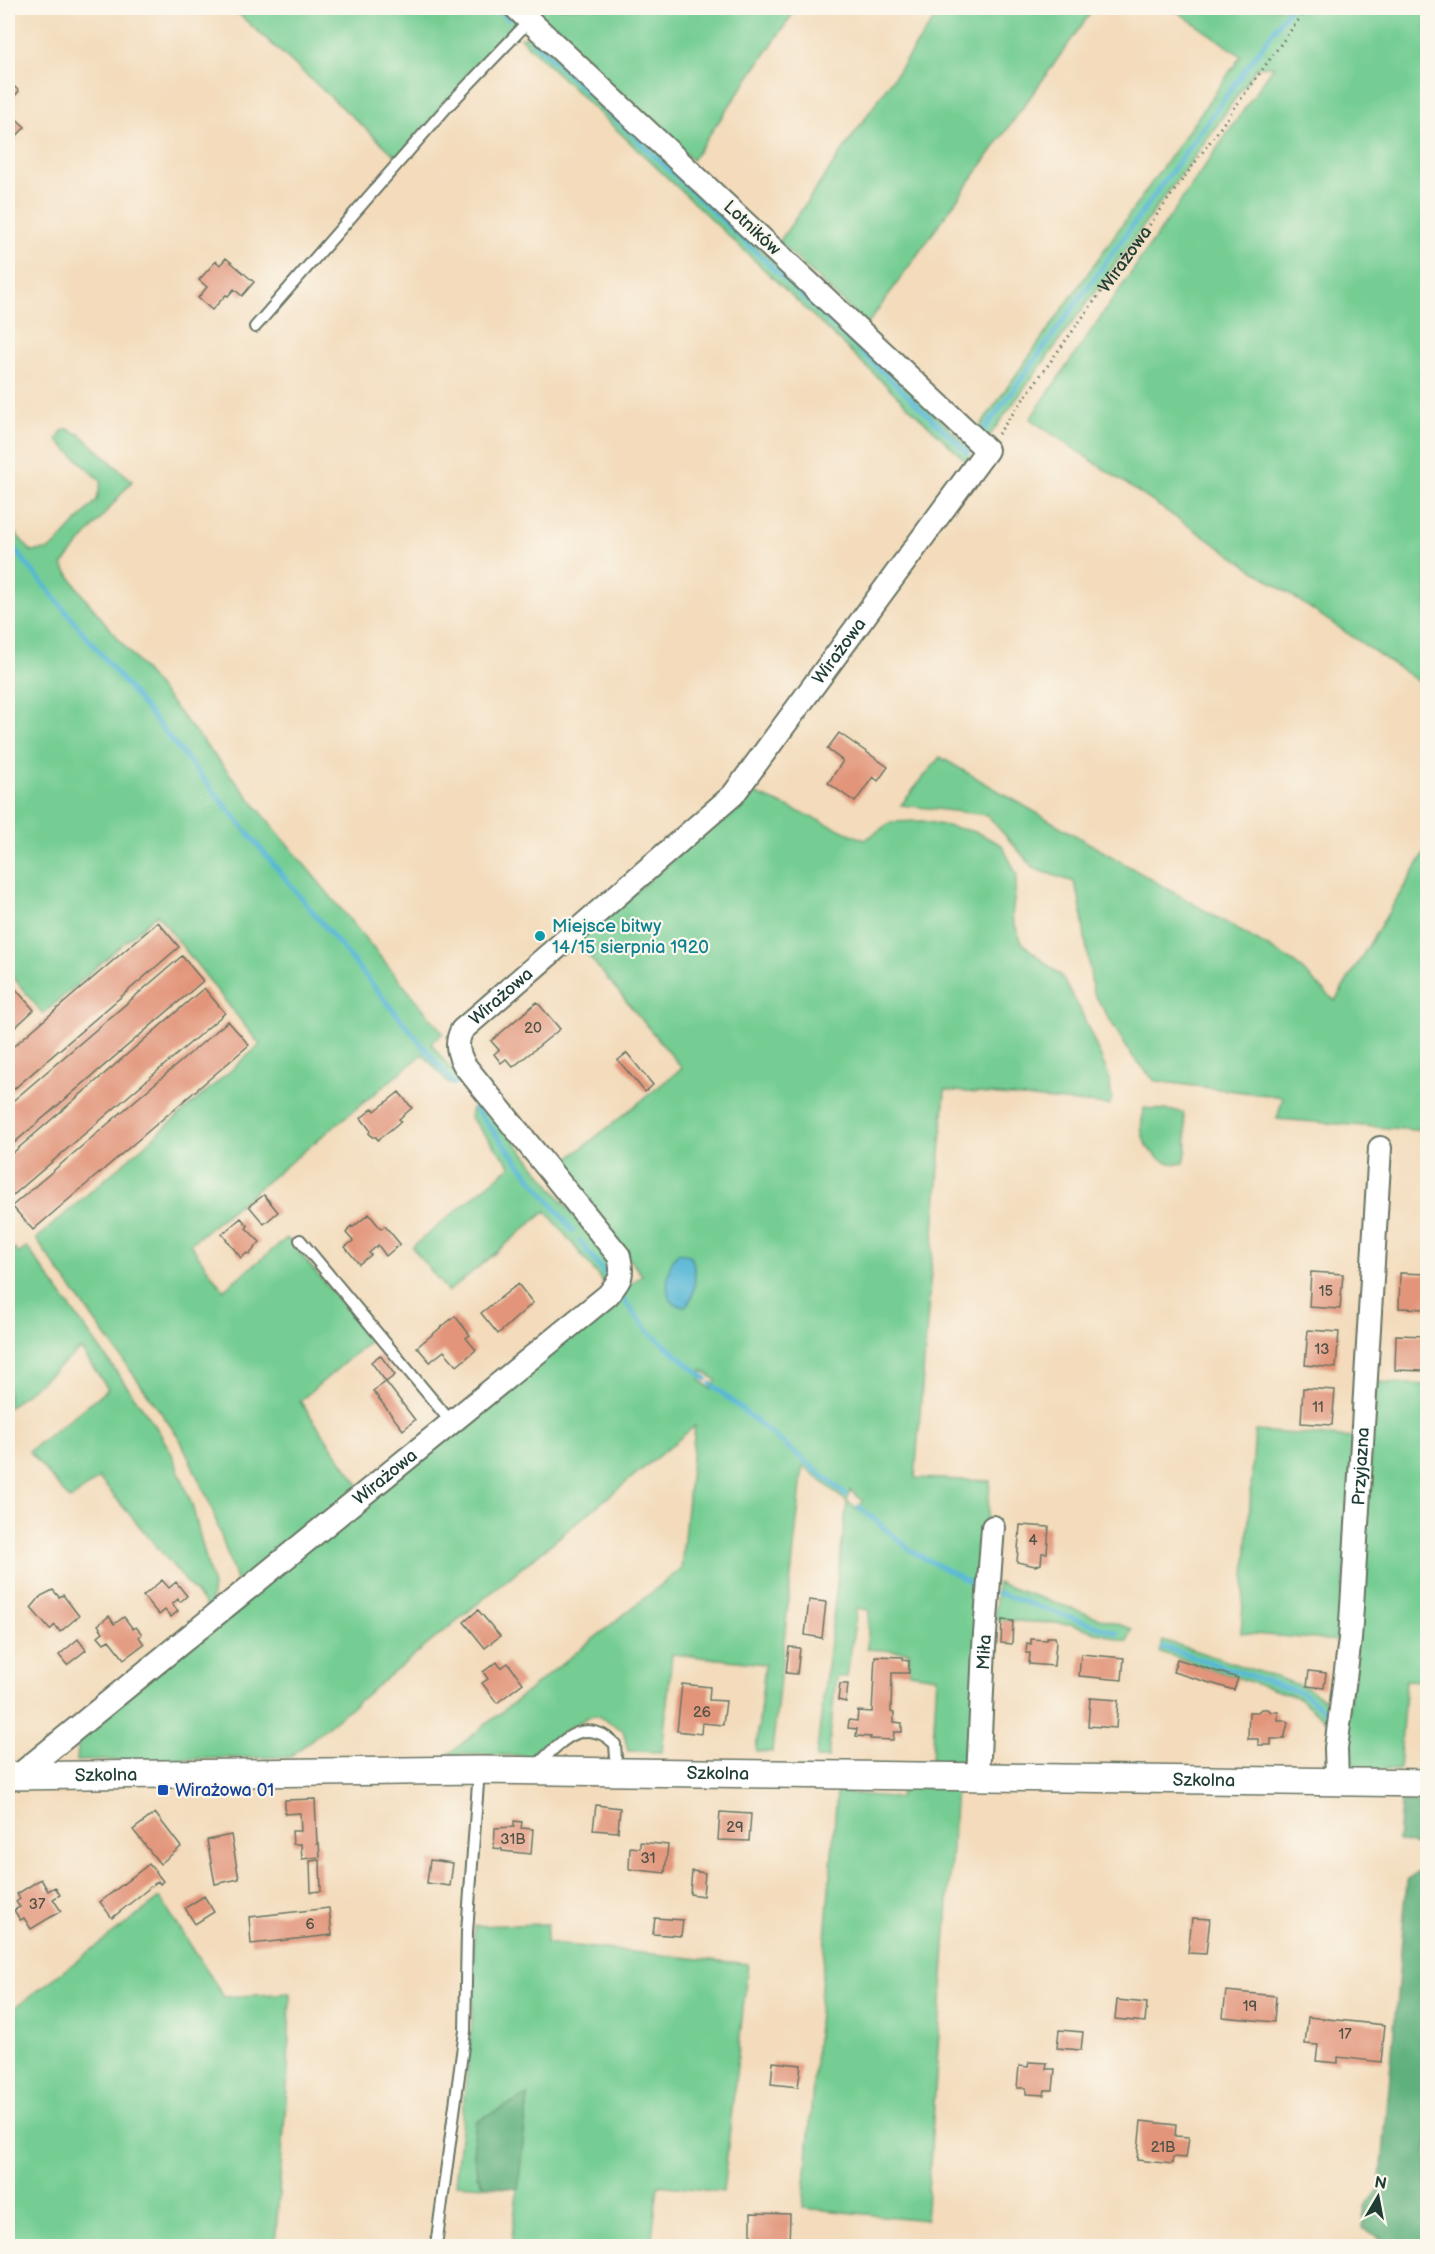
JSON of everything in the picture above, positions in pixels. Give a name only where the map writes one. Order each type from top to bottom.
[{"type":"street","name":"Lotników","points":[[523,14],[987,450]]},
{"type":"street","name":"Wirażowa","points":[[13,1775],[608,1295],[621,1279],[622,1268],[619,1256],[465,1066],[458,1054],[462,1030],[733,795],[987,450]]},
{"type":"street","name":"Przyjazna","points":[[1337,1781],[1336,1748],[1350,1639],[1380,1148]]},
{"type":"street","name":"Miła","points":[[978,1778],[984,1647],[993,1527]]},
{"type":"street","name":"Szkolna","points":[[13,1775],[479,1770],[1428,1783]]},
{"type":"lane","points":[[255,327],[447,107],[523,14]]},
{"type":"lane","points":[[300,1240],[451,1422]]},
{"type":"lane","points":[[532,1771],[568,1736],[578,1732],[593,1731],[607,1736],[615,1744],[617,1772]]},
{"type":"lane","points":[[435,2247],[465,2031],[467,1932],[479,1770]]},
{"type":"path","name":"Wirażowa","points":[[987,450],[1307,8]]},
{"type":"green space","points":[[232,8],[508,8],[516,20],[513,30],[398,158]]},
{"type":"green space","points":[[526,8],[797,8],[692,160]]},
{"type":"green space","points":[[942,8],[1094,8],[867,325],[779,242]]},
{"type":"green space","points":[[1172,8],[1427,8],[1427,687],[1030,419],[1274,66],[1257,67],[988,438],[978,429],[1241,56]]},
{"type":"green space","points":[[534,35],[968,446],[970,455],[967,462],[520,38]]},
{"type":"green space","points":[[67,429],[81,435],[132,481],[62,565],[84,597],[443,1033],[431,1043],[459,1080],[457,1083],[449,1084],[423,1054],[190,1244],[223,1290],[287,1238],[372,1339],[300,1401],[359,1485],[244,1582],[237,1583],[211,1506],[180,1439],[36,1239],[260,1045],[157,914],[43,1014],[8,971],[8,525],[31,551],[48,550],[97,500],[101,481],[57,440],[62,431]]},
{"type":"green space","points":[[940,757],[1294,962],[1335,1001],[1427,849],[1427,1131],[1277,1119],[1283,1097],[1155,1081],[1132,1056],[1093,992],[1079,896],[1074,882],[1035,869],[987,815],[901,805]]},
{"type":"green space","points":[[752,792],[865,840],[891,822],[923,821],[976,832],[1002,845],[1017,875],[1012,917],[1022,943],[1061,976],[1080,1009],[1108,1074],[1112,1098],[1109,1105],[945,1090],[915,1478],[990,1481],[970,1754],[965,1761],[932,1760],[937,1677],[909,1673],[909,1652],[867,1649],[869,1610],[857,1608],[847,1677],[836,1677],[828,1758],[816,1758],[847,1502],[803,1466],[772,1752],[756,1751],[765,1664],[672,1654],[662,1752],[628,1751],[623,1730],[596,1715],[586,1718],[560,1734],[532,1756],[449,1754],[681,1569],[695,1426],[290,1757],[77,1761],[79,1735],[642,1275],[557,1168],[682,1068],[577,942]],"holes":[[[702,1370],[716,1380],[711,1389],[701,1381]],[[850,1490],[862,1500],[858,1510],[847,1501]]]},
{"type":"green space","points":[[482,1100],[613,1264],[615,1271],[605,1284],[546,1211],[448,1292],[412,1247],[511,1166],[470,1117],[472,1109]]},
{"type":"green space","points":[[1144,1108],[1183,1112],[1187,1144],[1184,1163],[1170,1163],[1163,1160],[1147,1146],[1141,1129]]},
{"type":"green space","points":[[27,1247],[156,1427],[172,1454],[192,1505],[213,1586],[210,1610],[99,1478],[70,1500],[29,1451],[108,1389],[81,1349],[8,1408],[8,1253],[14,1248],[18,1254]]},
{"type":"green space","points":[[1377,1382],[1427,1385],[1427,1681],[1406,1680],[1399,1770],[1344,1768]]},
{"type":"green space","points":[[1255,1431],[1354,1438],[1340,1641],[1241,1633]]},
{"type":"green space","points":[[997,1583],[1132,1629],[1127,1642],[1071,1624],[995,1620]]},
{"type":"green space","points":[[1163,1640],[1308,1688],[1336,1709],[1333,1727],[1299,1698],[1160,1652]]},
{"type":"green space","points":[[903,1786],[956,1788],[926,2220],[803,2208],[837,1792],[899,1798]]},
{"type":"green space","points":[[1427,1801],[1427,1848],[1398,1841],[1401,1802]]},
{"type":"green space","points":[[1427,1869],[1427,2246],[1394,2246],[1362,2228],[1365,2206],[1380,2190],[1407,1881],[1418,1872]]},
{"type":"green space","points":[[160,1898],[224,1997],[290,1993],[288,2074],[275,2246],[8,2246],[8,2013]]},
{"type":"green space","points":[[548,1924],[546,1943],[748,1964],[723,2192],[658,2185],[651,2246],[511,2246],[528,2096],[475,2133],[477,2176],[484,2186],[455,2184],[472,2023],[474,1926]]},
{"type":"green space","points":[[528,2095],[518,2189],[484,2186],[475,2164],[476,2121]]},
{"type":"water","points":[[678,1253],[690,1255],[694,1266],[694,1289],[685,1306],[672,1302],[668,1289],[670,1268]]},
{"type":"building","points":[[8,81],[19,91],[8,104]]},
{"type":"building","points":[[8,111],[25,127],[10,143],[8,141]]},
{"type":"building","points":[[226,258],[254,282],[242,296],[234,289],[212,310],[198,298],[207,287],[199,280],[216,261],[220,265]]},
{"type":"building","points":[[839,733],[888,767],[878,781],[873,777],[855,802],[828,783],[843,761],[827,749]]},
{"type":"building","points":[[158,922],[179,947],[8,1094],[8,1051]]},
{"type":"building","points":[[182,956],[203,981],[8,1148],[8,1105]]},
{"type":"building","points":[[13,986],[34,1010],[8,1034],[8,990]]},
{"type":"building","points":[[204,988],[225,1013],[10,1198],[8,1196],[8,1157]]},
{"type":"building","points":[[537,1002],[560,1029],[513,1067],[506,1059],[501,1063],[494,1054],[499,1050],[491,1041]]},
{"type":"building","points":[[228,1021],[249,1045],[33,1230],[12,1206]]},
{"type":"building","points":[[627,1053],[653,1085],[645,1092],[618,1060]]},
{"type":"building","points":[[399,1092],[412,1108],[399,1119],[401,1121],[378,1140],[372,1137],[361,1118],[373,1108],[375,1111]]},
{"type":"building","points":[[264,1195],[278,1212],[264,1224],[249,1206]]},
{"type":"building","points":[[369,1214],[381,1229],[385,1226],[400,1244],[386,1256],[378,1245],[369,1253],[371,1255],[359,1264],[345,1247],[353,1241],[346,1233],[351,1226],[353,1227]]},
{"type":"building","points":[[241,1218],[248,1226],[246,1228],[260,1242],[249,1255],[247,1253],[241,1258],[222,1234]]},
{"type":"building","points":[[1311,1272],[1343,1274],[1340,1309],[1309,1307]]},
{"type":"building","points":[[1400,1273],[1428,1274],[1428,1309],[1399,1308]]},
{"type":"building","points":[[518,1284],[533,1303],[498,1334],[481,1313]]},
{"type":"building","points":[[455,1316],[470,1335],[466,1338],[476,1350],[457,1366],[444,1351],[430,1362],[417,1347]]},
{"type":"building","points":[[1308,1330],[1339,1332],[1336,1368],[1305,1365]]},
{"type":"building","points":[[1396,1335],[1428,1336],[1426,1371],[1395,1370]]},
{"type":"building","points":[[380,1355],[395,1375],[386,1382],[371,1362]]},
{"type":"building","points":[[386,1382],[415,1420],[403,1430],[373,1391]]},
{"type":"building","points":[[1303,1388],[1335,1390],[1332,1425],[1301,1423]]},
{"type":"building","points":[[1020,1525],[1049,1527],[1047,1553],[1042,1553],[1041,1564],[1035,1566],[1017,1562]]},
{"type":"building","points":[[162,1580],[169,1588],[176,1582],[187,1596],[180,1602],[178,1599],[172,1604],[178,1611],[171,1617],[165,1610],[159,1615],[143,1596]]},
{"type":"building","points":[[53,1590],[59,1597],[63,1595],[79,1616],[60,1632],[55,1625],[50,1630],[31,1608],[41,1596]]},
{"type":"building","points":[[809,1600],[826,1602],[822,1638],[805,1635]]},
{"type":"building","points":[[478,1610],[500,1636],[485,1648],[464,1622]]},
{"type":"building","points":[[109,1616],[114,1624],[124,1617],[133,1629],[136,1627],[142,1634],[139,1637],[144,1644],[124,1659],[109,1640],[104,1643],[98,1636],[103,1632],[98,1625]]},
{"type":"building","points":[[1002,1620],[1013,1621],[1012,1644],[1001,1643]]},
{"type":"building","points":[[1047,1637],[1055,1637],[1056,1641],[1054,1666],[1029,1664],[1030,1653],[1026,1653],[1027,1643],[1031,1644],[1031,1639],[1047,1640]]},
{"type":"building","points":[[78,1639],[86,1650],[67,1665],[59,1655]]},
{"type":"building","points":[[789,1647],[800,1648],[797,1674],[786,1673]]},
{"type":"building","points":[[1081,1654],[1124,1658],[1122,1680],[1079,1676]]},
{"type":"building","points":[[875,1656],[903,1657],[903,1660],[909,1661],[909,1673],[892,1673],[891,1712],[894,1713],[894,1722],[902,1723],[902,1732],[894,1732],[893,1740],[856,1736],[857,1729],[848,1728],[849,1720],[857,1721],[858,1711],[872,1712]]},
{"type":"building","points":[[1177,1659],[1238,1678],[1234,1690],[1173,1672]]},
{"type":"building","points":[[497,1662],[501,1668],[508,1663],[523,1683],[497,1703],[482,1683],[488,1679],[483,1672]]},
{"type":"building","points":[[1309,1671],[1326,1673],[1324,1688],[1307,1686]]},
{"type":"building","points":[[682,1684],[710,1687],[709,1700],[726,1701],[723,1725],[702,1723],[701,1734],[677,1731]]},
{"type":"building","points":[[840,1684],[848,1684],[846,1702],[838,1700]]},
{"type":"building","points":[[1090,1698],[1118,1700],[1116,1728],[1088,1726]]},
{"type":"building","points":[[1423,1698],[1428,1699],[1428,1726],[1421,1726]]},
{"type":"building","points":[[1261,1709],[1278,1712],[1278,1720],[1288,1723],[1284,1739],[1271,1739],[1271,1745],[1258,1745],[1258,1739],[1248,1739],[1249,1712],[1258,1712]]},
{"type":"building","points":[[315,1799],[317,1844],[319,1843],[320,1857],[302,1859],[301,1844],[293,1844],[292,1831],[301,1831],[300,1813],[285,1814],[285,1800]]},
{"type":"building","points":[[596,1805],[620,1808],[618,1832],[593,1830]]},
{"type":"building","points":[[720,1812],[751,1814],[749,1841],[718,1840]]},
{"type":"building","points":[[155,1813],[181,1847],[160,1864],[133,1830]]},
{"type":"building","points":[[514,1821],[522,1822],[521,1828],[533,1829],[531,1854],[494,1848],[495,1828],[514,1827]]},
{"type":"building","points":[[231,1835],[239,1879],[215,1884],[207,1840]]},
{"type":"building","points":[[640,1842],[668,1845],[665,1873],[629,1869],[630,1847],[640,1848]]},
{"type":"building","points":[[320,1860],[321,1891],[311,1892],[310,1861]]},
{"type":"building","points":[[430,1860],[453,1863],[450,1886],[427,1883]]},
{"type":"building","points":[[149,1864],[163,1881],[160,1884],[158,1881],[112,1918],[100,1902]]},
{"type":"building","points":[[692,1871],[705,1873],[703,1896],[690,1894]]},
{"type":"building","points":[[41,1879],[48,1891],[55,1887],[60,1895],[53,1899],[61,1911],[31,1929],[24,1918],[20,1920],[14,1910],[20,1907],[16,1902],[20,1899],[17,1894]]},
{"type":"building","points":[[204,1896],[214,1912],[195,1924],[185,1908]]},
{"type":"building","points":[[329,1908],[332,1935],[251,1944],[249,1917]]},
{"type":"building","points":[[655,1918],[683,1920],[681,1936],[653,1934]]},
{"type":"building","points":[[1192,1918],[1210,1919],[1206,1954],[1188,1953]]},
{"type":"building","points":[[1226,1991],[1276,1996],[1274,2022],[1223,2017]]},
{"type":"building","points":[[1117,2000],[1147,2003],[1145,2022],[1115,2019]]},
{"type":"building","points":[[1308,2017],[1385,2025],[1381,2062],[1338,2057],[1338,2063],[1316,2061],[1318,2045],[1305,2044]]},
{"type":"building","points":[[1059,2030],[1083,2032],[1081,2050],[1057,2048]]},
{"type":"building","points":[[773,2062],[801,2065],[798,2087],[771,2084]]},
{"type":"building","points":[[1029,2062],[1047,2063],[1046,2069],[1055,2069],[1053,2090],[1045,2090],[1044,2095],[1026,2094],[1026,2088],[1017,2088],[1019,2066],[1028,2067]]},
{"type":"building","points":[[1141,2121],[1176,2125],[1175,2136],[1189,2137],[1186,2158],[1173,2157],[1172,2164],[1137,2160]]},
{"type":"building","points":[[751,2213],[790,2214],[789,2246],[751,2246]]},
{"type":"waterway","points":[[496,8],[509,19]]},
{"type":"waterway","points":[[985,429],[1290,8]]},
{"type":"waterway","points":[[534,42],[968,453]]},
{"type":"waterway","points":[[8,541],[454,1084]]},
{"type":"waterway","points":[[475,1108],[573,1231]]},
{"type":"waterway","points":[[580,1241],[609,1279]]},
{"type":"waterway","points":[[620,1295],[649,1332],[706,1379]]},
{"type":"waterway","points":[[711,1384],[846,1495]]},
{"type":"waterway","points":[[859,1507],[913,1552],[979,1587]]},
{"type":"waterway","points":[[997,1593],[1117,1633]]},
{"type":"waterway","points":[[1163,1647],[1303,1693],[1333,1718]]},
{"type":"place","name":"Miejsce bitwy 14/15 sierpnia 1920","points":[[540,936]]},
{"type":"place","name":"Wirażowa 01","points":[[163,1790]]}]
